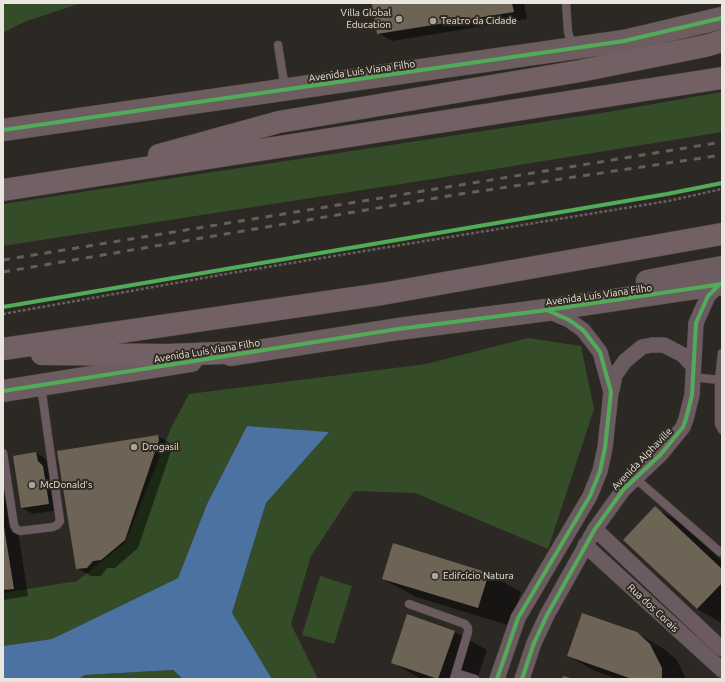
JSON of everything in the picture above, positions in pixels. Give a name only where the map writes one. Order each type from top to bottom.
[{"type":"highway","points":[[80,178],[215,138],[279,122],[580,72],[705,46],[722,41]]},
{"type":"highway","points":[[3,190],[722,78]]},
{"type":"highway","points":[[3,348],[382,294],[722,234]]},
{"type":"highway","points":[[3,354],[168,355],[250,352]]},
{"type":"main road","name":"Avenida Luís Viana Filho","points":[[3,130],[624,41],[722,18]]},
{"type":"main road","points":[[624,41],[722,27]]},
{"type":"main road","name":"Avenida Luís Viana Filho","points":[[3,392],[398,329],[547,310],[721,278]]},
{"type":"main road","points":[[398,329],[534,300],[721,278]]},
{"type":"street","name":"Avenida Alphaville","points":[[522,679],[534,643],[547,615],[585,545],[612,502],[661,454],[683,427],[690,407],[694,334],[699,313],[708,296],[721,278]]},
{"type":"street","name":"Avenida Alphaville","points":[[497,679],[518,618],[594,488],[600,471],[605,448],[611,392],[605,365],[593,341],[583,330],[569,320],[547,310]]},
{"type":"street","points":[[611,392],[615,375],[625,361],[642,347],[652,344],[669,347],[683,355],[693,371]]},
{"type":"street","name":"Rua dos Corais","points":[[595,529],[722,649]]},
{"type":"street","name":"Rua dos Corais","points":[[585,545],[722,670]]},
{"type":"street","points":[[686,638],[697,626]]},
{"type":"lane","points":[[566,3],[568,32],[573,48]]},
{"type":"lane","points":[[278,45],[286,90]]},
{"type":"lane","points":[[722,353],[719,380],[719,424],[722,430]]},
{"type":"lane","points":[[693,371],[719,380]]},
{"type":"lane","points":[[3,453],[14,525],[16,529],[20,531],[52,528],[57,525],[60,521],[41,385]]},
{"type":"lane","points":[[635,478],[720,552]]},
{"type":"lane","points":[[409,604],[465,624],[468,632],[455,676],[475,679]]},
{"type":"path","points":[[3,314],[232,273],[668,201],[722,189]]},
{"type":"green space","points":[[3,3],[81,3],[24,22],[3,33]]},
{"type":"green space","points":[[722,92],[722,132],[3,246],[3,204],[608,112]]},
{"type":"green space","points":[[528,338],[581,346],[594,409],[548,549],[415,493],[354,491],[311,556],[291,624],[318,679],[272,679],[232,613],[266,503],[328,432],[247,426],[207,504],[178,578],[52,639],[3,646],[3,593],[77,581],[125,543],[172,426],[189,394],[426,364]]},
{"type":"green space","points":[[320,576],[352,586],[334,644],[302,635]]},
{"type":"green space","points":[[173,670],[183,679],[78,679],[85,675]]},
{"type":"water","points":[[247,426],[329,432],[266,503],[232,613],[272,679],[183,679],[173,670],[85,675],[78,679],[3,679],[3,646],[52,639],[178,578],[207,504]]},
{"type":"building","points":[[512,3],[514,12],[377,34],[372,4]]},
{"type":"building","points":[[158,435],[159,440],[125,540],[101,560],[93,561],[87,568],[76,569],[57,451]]},
{"type":"building","name":"McDonald's","points":[[36,452],[38,461],[43,466],[49,504],[21,508],[13,456]]},
{"type":"building","points":[[655,506],[722,569],[722,583],[697,609],[623,540]]},
{"type":"building","points":[[3,521],[14,589],[3,590]]},
{"type":"building","name":"Edifcício Natura","points":[[393,543],[489,573],[478,608],[382,579]]},
{"type":"building","points":[[582,613],[637,632],[650,644],[662,668],[662,679],[632,679],[567,656]]},
{"type":"building","points":[[407,614],[455,631],[438,679],[391,663]]},
{"type":"building","points":[[563,676],[574,679],[562,679]]},
{"type":"railway","points":[[3,260],[722,142]]},
{"type":"railway","points":[[3,272],[454,195],[722,155]]},
{"type":"cycle path","points":[[3,130],[624,41],[722,18]]},
{"type":"cycle path","points":[[3,307],[667,194],[722,183]]},
{"type":"cycle path","points":[[522,679],[534,643],[547,615],[595,529],[623,490],[661,454],[683,427],[692,395],[696,323],[708,296],[720,284]]},
{"type":"cycle path","points":[[3,391],[398,329],[547,310],[722,284]]},
{"type":"cycle path","points":[[497,679],[518,618],[590,496],[600,471],[605,448],[611,392],[600,352],[583,330],[569,320],[547,310]]},
{"type":"place","name":"Villa Global Education","points":[[399,19]]},
{"type":"place","name":"Teatro da Cidade","points":[[433,21]]},
{"type":"place","name":"Drogasil","points":[[134,447]]},
{"type":"place","name":"McDonald's","points":[[32,485]]},
{"type":"place","name":"Edifcício Natura","points":[[435,576]]}]
